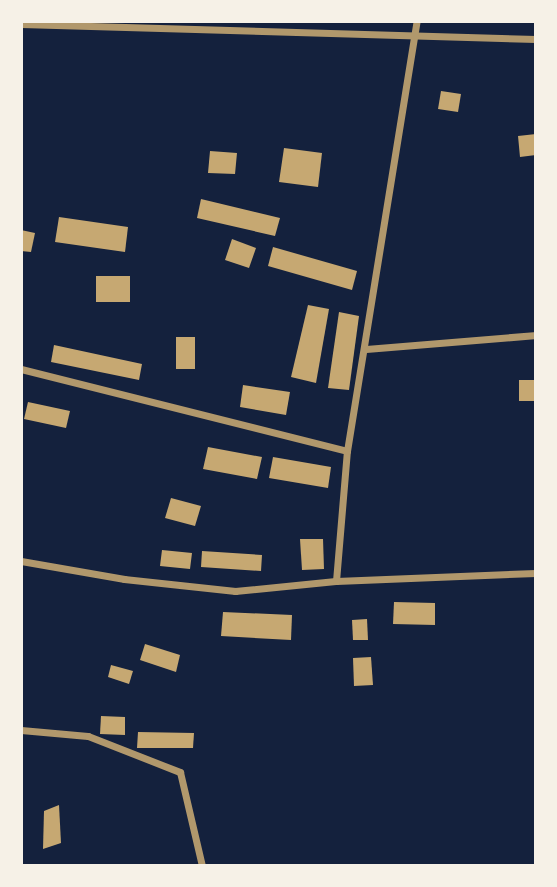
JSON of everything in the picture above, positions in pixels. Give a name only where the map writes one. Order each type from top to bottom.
[{"type":"street","points":[[335,581],[347,450],[366,349],[416,21]]},
{"type":"street","points":[[21,24],[536,39]]},
{"type":"street","points":[[366,349],[536,335]]},
{"type":"street","points":[[21,369],[347,450]]},
{"type":"street","points":[[21,561],[124,579],[235,590],[335,581],[536,573]]},
{"type":"street","points":[[21,730],[88,736],[180,772],[202,866]]},
{"type":"building","points":[[441,91],[461,94],[458,112],[438,109]]},
{"type":"building","points":[[536,134],[536,155],[520,157],[518,136]]},
{"type":"building","points":[[284,148],[322,153],[318,187],[279,182]]},
{"type":"building","points":[[210,151],[237,153],[235,174],[208,173]]},
{"type":"building","points":[[201,199],[280,218],[275,236],[197,218]]},
{"type":"building","points":[[59,217],[128,227],[125,252],[55,242]]},
{"type":"building","points":[[21,230],[35,233],[31,252],[21,251]]},
{"type":"building","points":[[232,239],[256,248],[249,268],[225,260]]},
{"type":"building","points":[[273,247],[357,271],[352,290],[268,266]]},
{"type":"building","points":[[96,276],[130,276],[130,302],[96,302]]},
{"type":"building","points":[[308,305],[329,309],[316,383],[291,377]]},
{"type":"building","points":[[339,312],[359,316],[349,390],[328,388]]},
{"type":"building","points":[[176,337],[195,337],[195,369],[176,369]]},
{"type":"building","points":[[54,345],[142,364],[139,380],[51,362]]},
{"type":"building","points":[[519,380],[536,380],[536,401],[519,401]]},
{"type":"building","points":[[243,385],[290,392],[286,415],[240,407]]},
{"type":"building","points":[[28,402],[70,411],[66,428],[24,419]]},
{"type":"building","points":[[208,447],[262,457],[257,479],[203,469]]},
{"type":"building","points":[[273,457],[331,467],[328,488],[269,478]]},
{"type":"building","points":[[171,498],[201,506],[195,526],[165,518]]},
{"type":"building","points":[[300,539],[323,539],[324,569],[302,570]]},
{"type":"building","points":[[162,550],[192,553],[190,569],[160,566]]},
{"type":"building","points":[[202,551],[262,555],[261,571],[201,567]]},
{"type":"building","points":[[394,602],[435,603],[435,625],[393,624]]},
{"type":"building","points":[[223,612],[292,615],[291,640],[221,636]]},
{"type":"building","points":[[367,619],[368,640],[353,640],[352,620]]},
{"type":"building","points":[[145,644],[180,655],[176,672],[140,660]]},
{"type":"building","points":[[371,657],[373,685],[354,686],[353,658]]},
{"type":"building","points":[[111,665],[133,671],[129,684],[108,677]]},
{"type":"building","points":[[101,716],[125,717],[125,735],[100,734]]},
{"type":"building","points":[[138,732],[194,733],[193,748],[137,748]]},
{"type":"building","points":[[59,805],[61,843],[43,849],[44,811]]}]
